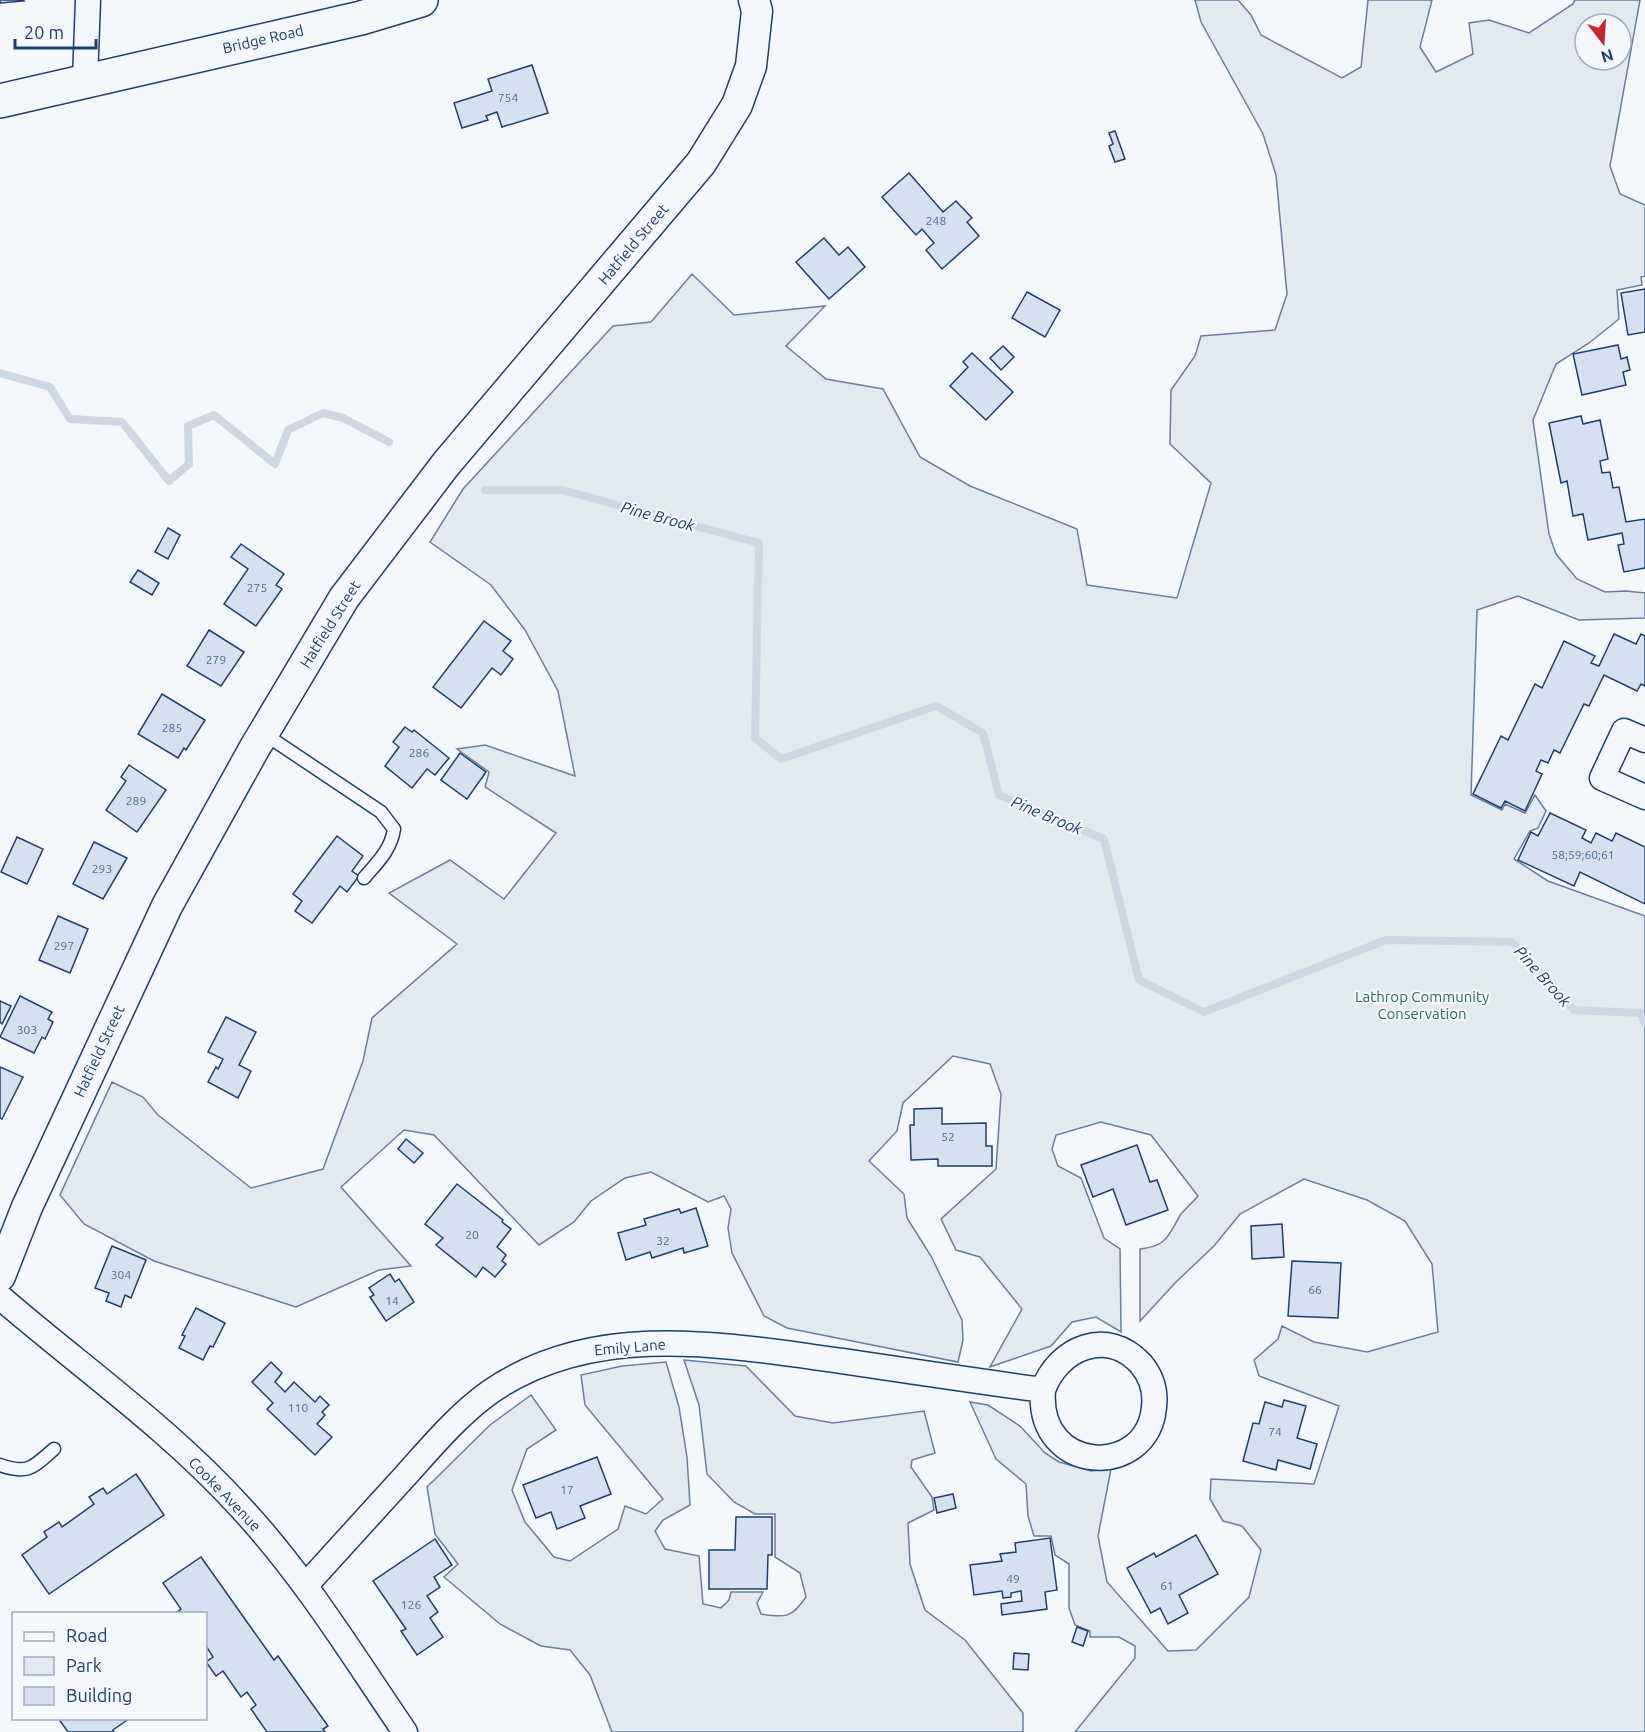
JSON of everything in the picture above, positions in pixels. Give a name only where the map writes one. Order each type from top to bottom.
[{"type":"main road","name":"Bridge Road","points":[[0,101],[361,9],[421,0]]},
{"type":"street","points":[[85,80],[88,0]]},
{"type":"street","name":"Hatfield Street","points":[[0,1276],[27,1207],[167,906],[264,733],[344,598],[446,464],[701,163],[737,105],[751,66],[757,11],[754,0]]},
{"type":"street","points":[[1645,740],[1624,731],[1602,778],[1645,797]]},
{"type":"street","name":"Cooke Avenue","points":[[0,1297],[175,1442],[242,1509],[306,1585],[405,1732]]},
{"type":"street","name":"Emily Lane","points":[[306,1585],[456,1419],[491,1392],[555,1359],[598,1348],[643,1343],[685,1344],[776,1352],[1043,1390]]},
{"type":"street","points":[[1109,1346],[1132,1356],[1145,1370],[1153,1387],[1154,1412],[1147,1430],[1135,1445],[1112,1456],[1087,1457],[1064,1446],[1048,1427],[1042,1403],[1043,1390],[1054,1368],[1073,1352],[1085,1347],[1109,1346]]},
{"type":"lane","points":[[264,733],[381,812],[394,829],[393,839],[385,854],[364,878]]},
{"type":"lane","points":[[0,1465],[12,1469],[30,1469],[54,1449]]},
{"type":"green space","name":"Lathrop Community Conservation","points":[[1195,0],[1238,0],[1251,15],[1261,35],[1342,78],[1361,67],[1368,0],[1432,0],[1420,47],[1436,72],[1473,54],[1469,23],[1489,20],[1529,33],[1573,4],[1575,0],[1640,0],[1633,39],[1633,12],[1573,12],[1573,72],[1627,72],[1610,166],[1620,194],[1645,205],[1645,276],[1641,277],[1642,285],[1617,290],[1619,319],[1589,343],[1556,364],[1533,420],[1549,534],[1556,554],[1577,579],[1605,592],[1645,593],[1645,618],[1579,620],[1518,596],[1477,610],[1471,795],[1502,810],[1505,804],[1525,813],[1535,795],[1546,811],[1538,828],[1530,831],[1514,859],[1548,881],[1645,916],[1645,1732],[1075,1732],[1135,1658],[1135,1646],[1119,1637],[1090,1637],[1090,1631],[1075,1625],[1069,1608],[1069,1564],[1055,1555],[1051,1536],[1034,1536],[1028,1516],[1026,1484],[996,1459],[970,1402],[988,1405],[1020,1426],[1045,1453],[1059,1462],[1091,1471],[1111,1469],[1098,1536],[1107,1582],[1168,1651],[1196,1650],[1249,1597],[1261,1550],[1242,1526],[1223,1521],[1210,1499],[1211,1479],[1314,1484],[1339,1406],[1259,1376],[1254,1360],[1278,1339],[1282,1326],[1314,1342],[1367,1352],[1438,1332],[1432,1264],[1405,1221],[1367,1200],[1304,1179],[1240,1214],[1214,1246],[1140,1321],[1140,1249],[1162,1242],[1170,1234],[1181,1214],[1198,1196],[1151,1135],[1101,1122],[1056,1135],[1052,1149],[1058,1166],[1081,1178],[1104,1238],[1120,1249],[1121,1332],[1096,1317],[1072,1322],[1051,1346],[990,1367],[1022,1309],[980,1257],[956,1250],[941,1219],[996,1169],[1001,1094],[990,1064],[953,1056],[903,1103],[897,1131],[869,1161],[904,1194],[907,1218],[931,1256],[962,1320],[963,1340],[958,1362],[787,1328],[764,1316],[732,1253],[728,1228],[731,1209],[724,1196],[708,1202],[651,1172],[625,1178],[591,1201],[574,1222],[539,1245],[434,1135],[404,1130],[341,1187],[411,1266],[379,1270],[296,1307],[154,1261],[84,1224],[60,1195],[112,1082],[143,1097],[158,1115],[251,1188],[323,1169],[363,1061],[372,1018],[457,944],[389,893],[450,860],[504,899],[556,833],[485,787],[489,772],[457,749],[485,745],[575,776],[558,691],[525,630],[491,585],[430,542],[463,489],[613,326],[651,322],[692,274],[734,315],[825,306],[786,346],[826,379],[883,389],[920,457],[970,486],[1077,529],[1087,585],[1177,598],[1211,483],[1170,444],[1171,390],[1195,356],[1201,336],[1275,330],[1287,294],[1276,175],[1263,134],[1201,22]]},
{"type":"green space","points":[[684,1360],[746,1366],[795,1416],[833,1423],[924,1411],[935,1453],[912,1460],[911,1467],[932,1497],[934,1510],[908,1523],[910,1564],[925,1610],[965,1640],[1023,1713],[1023,1732],[612,1732],[590,1675],[570,1650],[541,1646],[500,1624],[444,1577],[458,1564],[435,1534],[427,1487],[490,1425],[531,1395],[556,1430],[527,1449],[512,1490],[525,1522],[554,1557],[570,1561],[618,1529],[625,1506],[646,1514],[663,1499],[585,1405],[581,1375],[622,1366],[666,1362],[679,1407],[687,1457],[690,1505],[663,1520],[655,1531],[665,1549],[699,1556],[703,1604],[721,1608],[729,1600],[731,1592],[763,1592],[757,1603],[761,1614],[782,1616],[792,1613],[806,1597],[800,1573],[775,1557],[775,1514],[755,1514],[734,1502],[707,1474],[699,1405]]},
{"type":"building","points":[[0,0],[23,0],[24,1],[0,3]]},
{"type":"building","points":[[532,65],[548,113],[502,127],[497,112],[486,116],[488,120],[462,128],[454,103],[492,91],[488,79]]},
{"type":"building","points":[[1115,131],[1125,159],[1115,162],[1109,146],[1113,144],[1109,133]]},
{"type":"building","points":[[909,173],[943,212],[956,201],[972,218],[967,222],[979,236],[942,269],[926,250],[934,243],[922,229],[916,235],[882,197]]},
{"type":"building","points":[[824,238],[839,255],[848,247],[865,267],[829,299],[796,262]]},
{"type":"building","points":[[1645,289],[1645,332],[1628,335],[1621,293]]},
{"type":"building","points":[[1027,292],[1060,310],[1045,337],[1012,318]]},
{"type":"building","points":[[1618,345],[1621,359],[1627,357],[1630,370],[1623,372],[1626,385],[1582,395],[1573,354]]},
{"type":"building","points":[[1003,346],[1014,357],[1001,370],[990,358]]},
{"type":"building","points":[[972,353],[1013,392],[986,420],[950,386],[968,367],[963,362]]},
{"type":"building","points":[[1581,416],[1583,424],[1600,420],[1608,459],[1600,461],[1602,473],[1610,472],[1613,488],[1619,487],[1626,522],[1645,519],[1645,568],[1624,572],[1618,545],[1624,544],[1622,533],[1588,540],[1583,514],[1573,516],[1567,481],[1561,483],[1549,423]]},
{"type":"building","points":[[168,528],[180,535],[168,559],[155,552]]},
{"type":"building","points":[[241,544],[284,574],[276,585],[282,589],[256,626],[224,604],[248,569],[231,557]]},
{"type":"building","points":[[138,570],[159,583],[152,595],[130,582]]},
{"type":"building","points":[[484,621],[511,641],[503,651],[513,659],[501,675],[492,668],[461,708],[433,687]]},
{"type":"building","points":[[209,630],[244,652],[221,686],[187,666]]},
{"type":"building","points":[[1614,634],[1636,644],[1641,634],[1645,636],[1645,686],[1641,684],[1637,691],[1604,675],[1589,706],[1584,704],[1560,753],[1554,750],[1548,763],[1541,760],[1536,771],[1542,774],[1525,811],[1505,801],[1501,808],[1473,794],[1501,736],[1508,740],[1535,684],[1542,688],[1564,641],[1595,656],[1591,663],[1599,666]]},
{"type":"building","points":[[162,694],[205,720],[186,750],[184,748],[178,758],[138,734]]},
{"type":"building","points":[[405,727],[412,732],[414,730],[449,758],[435,775],[427,769],[412,788],[385,766],[399,747],[393,742]]},
{"type":"building","points":[[460,753],[486,772],[467,799],[441,780]]},
{"type":"building","points":[[129,765],[166,790],[137,832],[106,810],[126,781],[121,777]]},
{"type":"building","points":[[1550,813],[1586,830],[1582,838],[1591,843],[1596,833],[1612,841],[1616,833],[1645,847],[1645,904],[1580,872],[1574,886],[1518,860],[1531,832],[1538,836]]},
{"type":"building","points":[[337,836],[363,856],[352,871],[359,876],[347,892],[340,886],[312,923],[295,911],[302,901],[293,894]]},
{"type":"building","points":[[17,837],[43,849],[27,884],[1,872]]},
{"type":"building","points":[[94,842],[127,858],[103,899],[73,884]]},
{"type":"building","points":[[58,916],[88,929],[70,973],[39,960]]},
{"type":"building","points":[[20,996],[52,1012],[48,1019],[53,1022],[45,1039],[42,1037],[34,1053],[0,1037]]},
{"type":"building","points":[[0,1001],[11,1006],[2,1024],[0,1022]]},
{"type":"building","points":[[226,1017],[256,1032],[239,1065],[251,1071],[238,1098],[208,1082],[223,1059],[208,1052]]},
{"type":"building","points":[[0,1067],[23,1077],[2,1119],[0,1118]]},
{"type":"building","points":[[942,1108],[942,1124],[986,1123],[986,1146],[992,1146],[992,1166],[938,1166],[938,1159],[911,1160],[910,1125],[914,1125],[914,1109]]},
{"type":"building","points":[[406,1139],[423,1153],[414,1163],[398,1149]]},
{"type":"building","points":[[1137,1145],[1150,1182],[1157,1180],[1168,1210],[1126,1225],[1113,1189],[1093,1197],[1081,1165]]},
{"type":"building","points":[[457,1184],[511,1229],[497,1247],[506,1255],[502,1261],[506,1264],[495,1277],[483,1267],[476,1277],[436,1245],[443,1238],[425,1224]]},
{"type":"building","points":[[696,1208],[708,1246],[684,1253],[683,1248],[652,1258],[650,1252],[626,1260],[618,1233],[646,1225],[644,1219],[679,1209],[681,1213]]},
{"type":"building","points":[[1282,1224],[1284,1257],[1252,1259],[1251,1226]]},
{"type":"building","points":[[112,1246],[146,1260],[131,1298],[125,1295],[121,1307],[106,1301],[109,1293],[95,1288]]},
{"type":"building","points":[[1292,1261],[1341,1263],[1338,1318],[1288,1316]]},
{"type":"building","points":[[390,1274],[395,1282],[399,1279],[414,1302],[386,1321],[370,1297],[374,1295],[369,1288]]},
{"type":"building","points":[[196,1308],[225,1323],[213,1347],[210,1346],[203,1360],[179,1348],[185,1336],[182,1335]]},
{"type":"building","points":[[271,1362],[282,1373],[275,1382],[285,1392],[294,1382],[315,1402],[320,1396],[329,1405],[322,1412],[325,1415],[317,1424],[332,1437],[315,1455],[267,1409],[273,1403],[252,1382]]},
{"type":"building","points":[[1284,1400],[1306,1406],[1297,1438],[1317,1444],[1310,1469],[1278,1460],[1276,1470],[1243,1461],[1253,1423],[1259,1424],[1265,1402],[1282,1407]]},
{"type":"building","points":[[597,1457],[611,1494],[580,1506],[585,1518],[557,1529],[551,1512],[536,1518],[523,1485]]},
{"type":"building","points":[[136,1474],[164,1515],[49,1594],[22,1555],[47,1537],[44,1532],[59,1522],[62,1527],[94,1504],[89,1497],[103,1488],[107,1494]]},
{"type":"building","points":[[953,1494],[956,1508],[937,1513],[934,1498]]},
{"type":"building","points":[[736,1517],[772,1517],[772,1555],[768,1555],[767,1589],[709,1589],[709,1550],[735,1550]]},
{"type":"building","points":[[1196,1535],[1218,1574],[1179,1595],[1188,1613],[1168,1624],[1160,1608],[1151,1613],[1127,1568],[1154,1553],[1156,1557]]},
{"type":"building","points":[[1050,1538],[1057,1590],[1045,1592],[1047,1609],[1002,1615],[1001,1604],[1022,1601],[1021,1591],[1011,1593],[1011,1597],[1003,1598],[1002,1591],[974,1595],[970,1565],[1002,1561],[1000,1554],[1016,1552],[1015,1543]]},
{"type":"building","points":[[435,1539],[452,1565],[434,1577],[440,1587],[427,1596],[438,1612],[430,1618],[443,1637],[417,1655],[401,1631],[406,1629],[373,1581]]},
{"type":"building","points":[[201,1557],[274,1660],[278,1656],[328,1726],[323,1729],[325,1732],[267,1732],[251,1709],[256,1705],[247,1692],[241,1697],[223,1671],[216,1676],[207,1663],[213,1657],[207,1648],[207,1612],[177,1612],[181,1609],[163,1583]]},
{"type":"building","points":[[1077,1627],[1088,1631],[1083,1646],[1072,1642]]},
{"type":"building","points":[[1014,1653],[1029,1654],[1028,1670],[1013,1669]]},
{"type":"building","points":[[59,1720],[127,1720],[113,1730],[114,1732],[68,1732]]},
{"type":"waterway","name":"Pine Brook","points":[[0,373],[50,387],[70,419],[122,422],[169,481],[189,464],[188,426],[214,415],[275,464],[288,430],[323,413],[343,418],[389,442]]},
{"type":"waterway","name":"Pine Brook","points":[[485,490],[562,490],[759,543],[755,738],[781,759],[936,706],[983,733],[999,795],[1104,839],[1139,980],[1204,1012],[1386,940],[1512,942],[1574,1010],[1640,1013],[1645,1023]]}]
